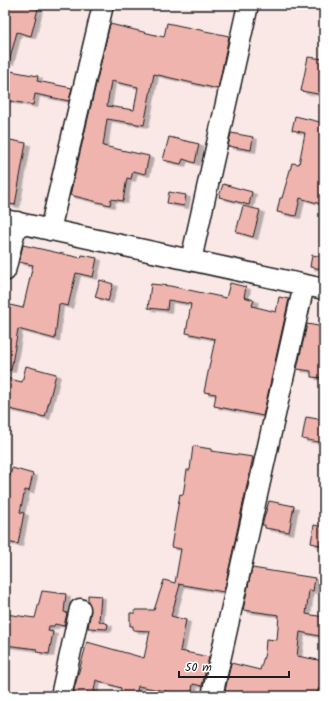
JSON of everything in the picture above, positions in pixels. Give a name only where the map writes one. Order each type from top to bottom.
[{"type":"street","points":[[50,230],[103,5]]},
{"type":"street","points":[[191,260],[248,5]]},
{"type":"street","points":[[5,271],[11,221],[324,289]]},
{"type":"street","points":[[212,696],[304,285]]},
{"type":"street","points":[[61,696],[80,609]]},
{"type":"building","points":[[5,5],[39,5],[31,36],[17,32],[9,62],[5,61]]},
{"type":"building","points":[[167,23],[229,36],[218,89],[154,74],[144,125],[107,119],[103,146],[149,156],[145,174],[133,171],[131,179],[127,178],[123,201],[111,199],[110,205],[70,195],[110,24],[164,37]],"holes":[[[111,81],[138,87],[134,110],[107,106]]]},
{"type":"building","points":[[308,57],[324,59],[324,95],[301,91]]},
{"type":"building","points":[[5,70],[38,76],[37,81],[72,88],[69,101],[35,94],[33,105],[5,100]]},
{"type":"building","points":[[295,116],[324,123],[324,205],[300,198],[296,216],[277,212],[280,198],[282,198],[292,163],[299,164],[305,133],[292,130]]},
{"type":"building","points":[[231,133],[253,137],[251,150],[228,146]]},
{"type":"building","points":[[169,137],[199,144],[195,163],[183,159],[181,164],[163,160]]},
{"type":"building","points":[[5,139],[26,143],[15,205],[5,203]]},
{"type":"building","points":[[223,184],[252,192],[249,205],[219,197]]},
{"type":"building","points":[[169,192],[186,195],[184,206],[167,203]]},
{"type":"building","points":[[243,206],[260,210],[253,237],[236,232]]},
{"type":"building","points":[[23,245],[81,258],[82,255],[97,258],[93,277],[76,273],[68,306],[59,304],[55,339],[18,329],[11,370],[5,369],[5,324],[10,305],[23,308],[33,265],[19,262]]},
{"type":"building","points":[[312,255],[324,257],[324,269],[310,267]]},
{"type":"building","points":[[100,280],[113,284],[108,301],[95,297]]},
{"type":"building","points":[[230,283],[246,287],[244,297],[254,300],[252,306],[276,312],[279,297],[289,299],[263,416],[214,406],[216,394],[204,392],[215,339],[186,333],[191,304],[168,300],[167,310],[148,308],[151,284],[170,286],[226,298]]},
{"type":"building","points":[[307,324],[324,327],[324,378],[311,377],[311,371],[297,369]]},
{"type":"building","points":[[26,366],[56,374],[45,417],[5,408],[5,378],[22,382]]},
{"type":"building","points":[[306,417],[324,420],[324,443],[302,439]]},
{"type":"building","points":[[193,446],[211,449],[211,451],[253,457],[224,592],[178,584],[180,585],[171,616],[186,620],[180,651],[209,657],[202,686],[193,684],[191,696],[138,686],[136,696],[120,696],[121,688],[96,680],[93,696],[73,693],[87,642],[144,658],[150,631],[133,630],[133,626],[130,626],[130,613],[135,613],[135,610],[154,610],[164,580],[175,583],[181,549],[171,547],[180,494],[183,495],[187,470],[190,470]]},
{"type":"building","points":[[12,468],[33,474],[29,491],[25,490],[20,512],[24,513],[18,544],[5,542],[5,520],[9,506],[5,505],[5,475],[10,476]]},
{"type":"building","points":[[269,501],[294,506],[289,532],[265,528],[265,525],[262,525]]},
{"type":"building","points":[[314,525],[324,527],[324,546],[311,543]]},
{"type":"building","points":[[252,568],[315,578],[313,591],[309,590],[306,614],[324,617],[324,637],[300,632],[297,656],[324,661],[324,689],[319,688],[316,696],[224,696],[231,663],[260,670],[265,653],[266,639],[277,640],[279,615],[243,610]]},
{"type":"building","points":[[42,591],[66,594],[64,612],[67,613],[64,626],[55,624],[54,626],[49,626],[48,631],[53,632],[49,654],[36,652],[37,649],[5,645],[5,614],[35,618]]},
{"type":"building","points":[[88,595],[101,596],[99,621],[108,624],[107,629],[88,628],[91,611]]}]
